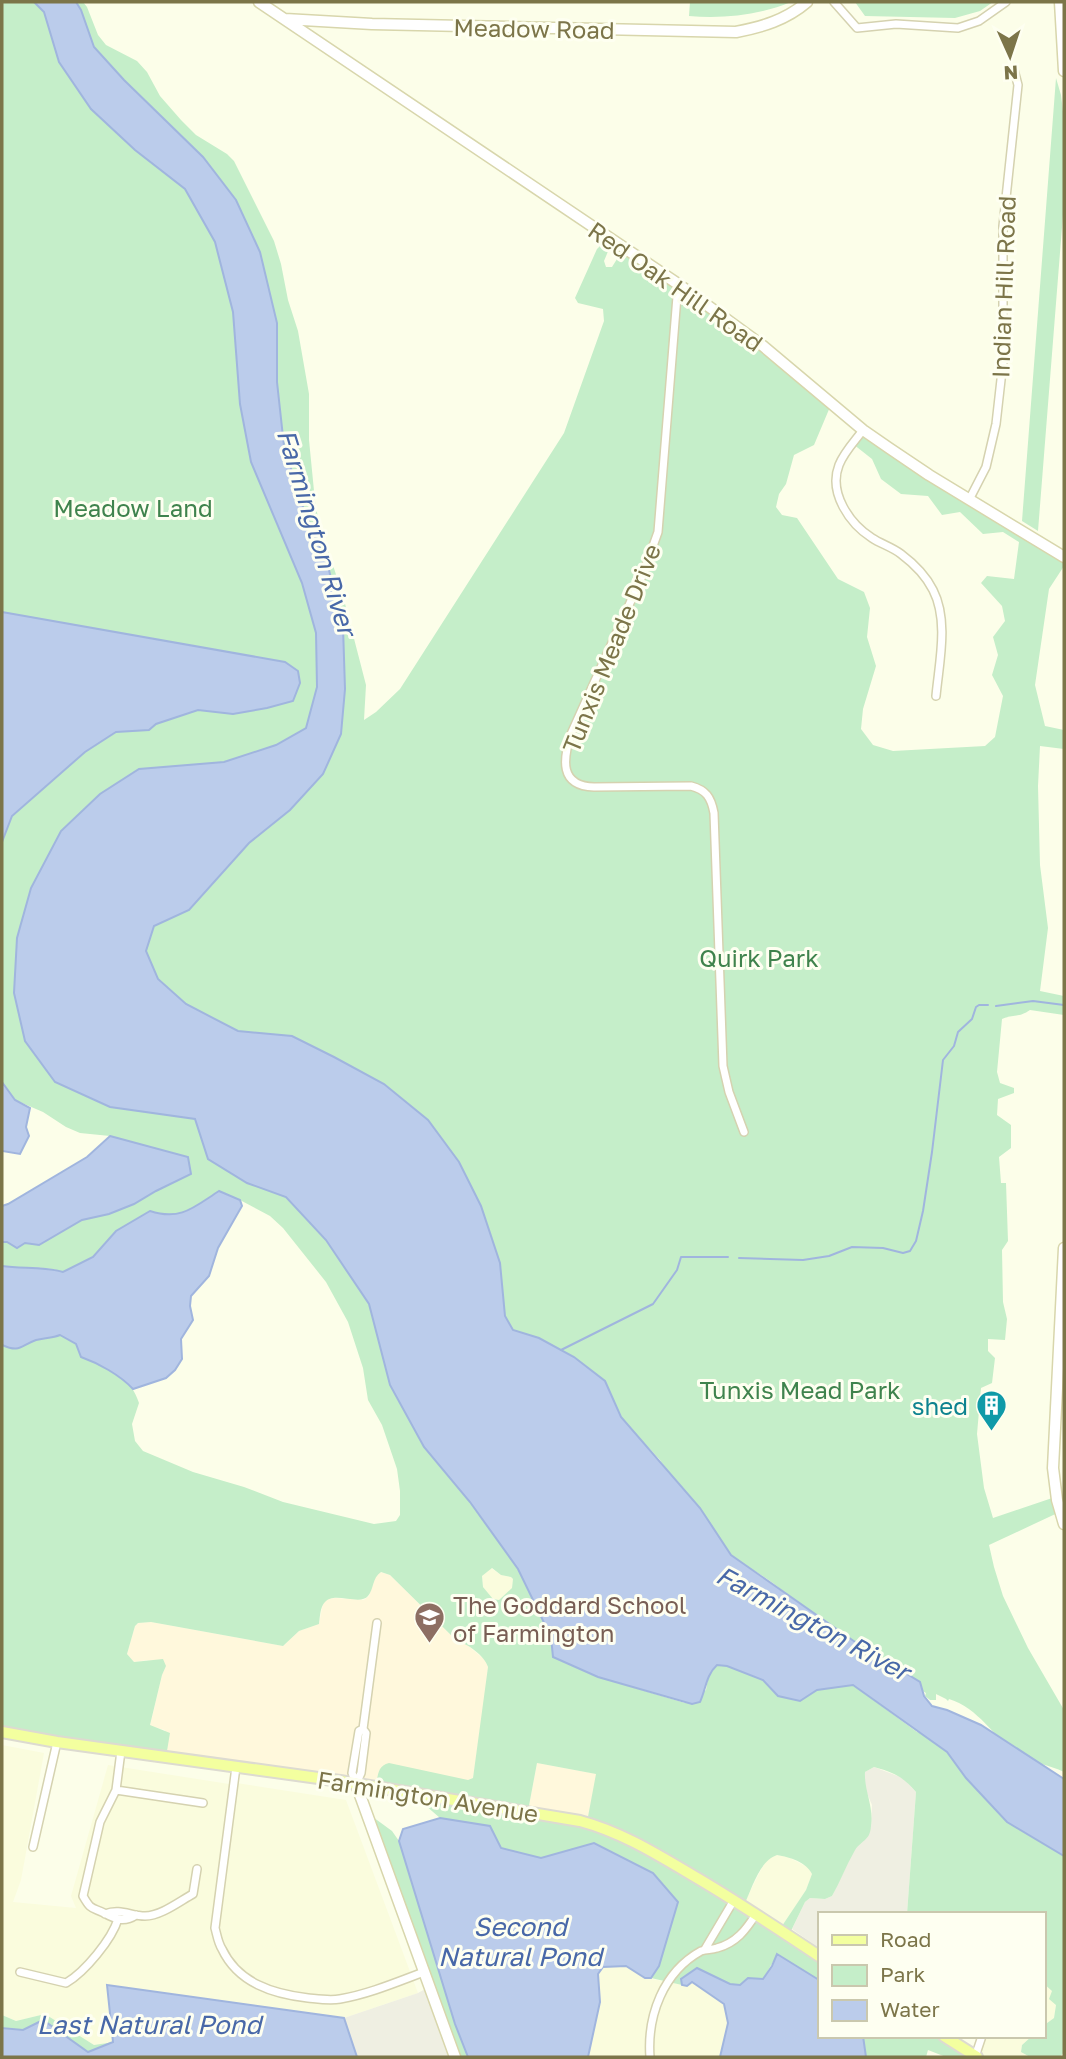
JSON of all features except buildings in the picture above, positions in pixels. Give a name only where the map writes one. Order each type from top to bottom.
[{"type":"main road","name":"Farmington Avenue","points":[[2,1734],[356,1784],[538,1813],[603,1827],[639,1843],[734,1900],[818,1955]]},
{"type":"main road","points":[[947,2038],[976,2057]]},
{"type":"street","points":[[259,2],[284,19]]},
{"type":"street","name":"Meadow Road","points":[[284,19],[372,24],[736,32],[774,22],[807,2]]},
{"type":"street","points":[[834,2],[857,28],[896,24],[958,28],[979,22],[1006,2]]},
{"type":"street","points":[[1060,2],[1064,71]]},
{"type":"street","name":"Red Oak Hill Road","points":[[284,19],[678,284],[763,346],[863,430],[929,475],[1064,557]]},
{"type":"street","name":"Indian Hill Road","points":[[969,500],[986,467],[996,424],[1003,362],[1003,226],[1018,85],[1014,70]]},
{"type":"street","name":"Tunxis Meade Drive","points":[[678,284],[657,532],[643,574],[571,734],[565,758],[567,772],[578,785],[691,786],[708,795],[712,802],[723,1066],[729,1092],[744,1132]]},
{"type":"street","points":[[863,430],[843,456],[837,469],[840,501],[859,528],[873,539],[900,553],[920,572],[933,590],[940,611],[941,642],[936,696]]},
{"type":"street","points":[[1064,1248],[1054,1468],[1064,1524]]},
{"type":"street","points":[[377,1623],[363,1729],[366,1733],[363,1759],[356,1784],[456,2057]]},
{"type":"street","points":[[33,1847],[57,1742]]},
{"type":"street","points":[[121,1751],[116,1790],[100,1822],[83,1896],[92,1909],[110,1918],[127,1920],[135,1915]]},
{"type":"street","points":[[236,1767],[215,1928],[222,1949],[234,1966],[254,1984],[279,1993],[337,2000],[357,1996],[424,1972]]},
{"type":"street","points":[[116,1790],[203,1803]]},
{"type":"street","points":[[105,1914],[120,1911],[135,1915],[153,1915],[193,1894],[197,1869]]},
{"type":"street","points":[[650,2057],[650,2036],[656,2005],[672,1975],[705,1949],[734,1900]]},
{"type":"street","points":[[705,1949],[715,1949],[734,1941],[746,1930],[756,1914]]},
{"type":"street","points":[[20,1972],[66,1983],[79,1976],[113,1932],[118,1919]]},
{"type":"street","points":[[976,2057],[981,2038]]},
{"type":"shaded area","points":[[491,1568],[513,1579],[512,1589],[499,1600],[493,1599],[483,1587],[482,1576]]},
{"type":"shaded area","points":[[380,1572],[390,1575],[456,1640],[465,1643],[485,1660],[488,1667],[486,1690],[473,1778],[376,1787],[166,1757],[165,1730],[150,1726],[166,1666],[147,1660],[134,1662],[127,1654],[138,1623],[151,1622],[283,1646],[299,1631],[319,1624],[323,1603],[328,1599],[364,1600],[369,1596],[376,1575]]},
{"type":"shaded area","points":[[2,1745],[44,1753],[21,1880],[13,1902],[76,1908],[71,1896],[108,1765],[346,1800],[418,1993],[344,2018],[108,1985],[114,2042],[94,2045],[45,2014],[16,2021],[2,2015]]},
{"type":"shaded area","points":[[537,1763],[597,1774],[587,1823],[528,1811]]},
{"type":"shaded area","points":[[874,1767],[903,1778],[916,1792],[907,1912],[818,1912],[818,1947],[792,1929],[805,1902],[810,1898],[825,1899],[832,1896],[855,1848],[871,1827],[872,1805],[864,1786],[865,1772]]},
{"type":"shaded area","points":[[769,1857],[788,1857],[809,1868],[812,1874],[806,1890],[780,1930],[743,1905],[764,1864]]},
{"type":"shaded area","points":[[626,1966],[645,1978],[687,1985],[692,1982],[724,2004],[728,2023],[720,2057],[588,2057],[600,2002],[598,1974],[603,1967]]},
{"type":"shaded area","points":[[1045,1985],[1052,1991],[1056,2005],[1054,2018],[1045,2025]]},
{"type":"shaded area","points":[[429,1987],[455,2057],[357,2057],[344,2018]]},
{"type":"shaded area","points":[[981,2038],[1030,2038],[1022,2045],[1021,2052],[1030,2057],[975,2057]]},
{"type":"green space","name":"Meadow Land","points":[[2,2],[34,2],[44,12],[59,62],[176,169],[214,226],[276,501],[316,623],[317,687],[306,728],[276,745],[224,762],[139,769],[55,1082],[109,1107],[195,1119],[208,1159],[247,1183],[286,1197],[326,1240],[369,1304],[390,1385],[424,1447],[470,1502],[518,1569],[551,1637],[553,1657],[598,1677],[685,1703],[706,1690],[709,1673],[716,1664],[763,1680],[778,1696],[853,1685],[917,1732],[942,1738],[1007,1822],[1064,1856],[1064,2052],[1060,2057],[1030,2057],[1021,2052],[1022,2045],[1030,2038],[1045,2038],[1045,2025],[1054,2018],[1056,2005],[1049,1999],[1052,1991],[1045,1985],[1045,1912],[907,1912],[916,1792],[898,1776],[887,1771],[874,1767],[865,1772],[871,1812],[869,1835],[856,1848],[832,1896],[825,1899],[810,1898],[805,1902],[789,1935],[818,1955],[818,1979],[777,1955],[763,1979],[748,1978],[740,1985],[730,1984],[697,1968],[681,1979],[682,1985],[651,1978],[659,1966],[678,1902],[652,1873],[594,1843],[541,1858],[501,1848],[490,1826],[440,1818],[410,1792],[376,1787],[380,1769],[389,1763],[468,1780],[473,1778],[488,1667],[480,1655],[456,1640],[390,1575],[381,1572],[368,1596],[359,1600],[329,1599],[320,1612],[319,1624],[299,1631],[283,1646],[151,1622],[138,1623],[127,1654],[134,1662],[163,1659],[166,1666],[150,1725],[170,1733],[166,1757],[2,1732],[2,1345],[16,1349],[36,1340],[60,1335],[76,1344],[81,1357],[115,1374],[134,1391],[139,1403],[132,1424],[135,1441],[143,1451],[193,1472],[283,1502],[374,1524],[396,1521],[400,1515],[397,1469],[382,1425],[368,1400],[363,1368],[348,1322],[326,1282],[283,1228],[270,1216],[219,1191],[187,1211],[161,1214],[150,1211],[116,1231],[93,1257],[63,1272],[2,1266],[2,1242],[39,1245],[82,1220],[109,1214],[156,1191],[110,1136],[80,1133],[66,1127],[43,1112],[15,1100],[2,1082],[2,842],[11,816],[85,752],[117,732],[149,730],[156,724],[198,710],[233,714],[293,701],[2,616]],"holes":[[[492,1568],[513,1579],[512,1588],[499,1600],[493,1599],[483,1587],[482,1576]],[[537,1763],[596,1774],[587,1822],[528,1811]],[[777,1855],[802,1863],[812,1874],[806,1890],[780,1929],[744,1905],[761,1869]]]},
{"type":"green space","points":[[76,2],[83,2],[87,7],[98,35],[106,45],[137,61],[147,72],[160,96],[181,120],[196,135],[234,161],[274,241],[298,331],[309,394],[309,440],[321,535],[343,596],[366,685],[364,720],[400,689],[564,433],[604,321],[603,309],[578,303],[575,298],[597,249],[609,237],[609,249],[604,261],[606,267],[612,267],[628,250],[763,346],[830,407],[814,445],[794,455],[776,507],[782,515],[797,518],[838,579],[864,592],[870,608],[867,637],[876,666],[863,709],[861,729],[873,745],[893,751],[985,746],[995,737],[1003,696],[992,675],[998,655],[993,637],[1005,621],[1002,606],[981,583],[987,576],[1014,579],[1019,542],[1003,532],[983,534],[960,512],[942,515],[928,496],[901,494],[881,479],[872,459],[853,444],[863,430],[1064,557],[1064,566],[1049,589],[1035,685],[1045,726],[1064,730],[1064,749],[1040,746],[1038,786],[1040,865],[1048,928],[1040,991],[1064,996],[1064,1015],[1030,1010],[1002,1019],[997,1072],[1000,1083],[1014,1088],[1014,1093],[998,1099],[997,1115],[1011,1125],[1011,1148],[999,1157],[1001,1183],[1006,1183],[1008,1241],[1002,1250],[1003,1302],[1007,1319],[1005,1340],[988,1339],[988,1351],[995,1358],[992,1383],[981,1388],[977,1434],[984,1488],[993,1518],[1064,1494],[1064,1510],[989,1545],[1003,1596],[1028,1648],[1064,1710],[1064,1772],[1018,1754],[960,1703],[949,1699],[948,1701],[936,1694],[936,1700],[930,1700],[925,1696],[926,1693],[865,1653],[769,1581],[749,1568],[729,1561],[649,1448],[639,1441],[539,1338],[513,1330],[505,1316],[500,1263],[336,1059],[292,1036],[258,1035],[238,1031],[186,1004],[158,979],[146,951],[154,925],[189,910],[249,843],[290,810],[341,734],[303,507],[284,446],[277,382],[277,323],[260,252],[236,200],[203,157],[93,47]]},
{"type":"green space","points":[[690,2],[791,2],[754,13],[715,17],[689,16]]},
{"type":"green space","points":[[855,2],[993,2],[980,11],[955,18],[865,16]]},
{"type":"green space","points":[[1056,78],[1064,120],[1064,202],[1038,531],[1022,521]]},
{"type":"green space","points":[[366,1812],[392,1831],[399,1841],[455,2024],[468,2057],[455,2057]]},
{"type":"green space","points":[[45,2014],[94,2045],[114,2042],[88,2052],[43,2020],[23,2030],[2,2028],[2,2015],[16,2021]]},
{"type":"green space","points":[[863,2038],[947,2038],[975,2057],[946,2057],[928,2050],[926,2057],[866,2057]]},
{"type":"water","name":"Farmington River","points":[[34,2],[76,2],[94,47],[203,157],[236,200],[260,252],[277,323],[277,382],[284,446],[303,507],[328,566],[343,627],[345,689],[341,734],[323,774],[290,810],[249,843],[189,910],[154,926],[146,951],[158,979],[186,1004],[238,1031],[292,1036],[334,1057],[384,1084],[428,1120],[459,1162],[481,1206],[500,1263],[505,1316],[513,1330],[539,1338],[574,1357],[605,1381],[621,1417],[700,1508],[731,1555],[858,1644],[920,1682],[924,1696],[932,1706],[981,1725],[1064,1779],[1064,1856],[1007,1822],[966,1778],[947,1752],[853,1685],[817,1690],[800,1701],[778,1696],[763,1680],[727,1666],[717,1665],[708,1678],[700,1702],[692,1704],[598,1677],[553,1657],[551,1637],[518,1569],[470,1502],[424,1447],[390,1385],[369,1304],[326,1240],[286,1197],[247,1183],[208,1159],[195,1119],[110,1107],[55,1082],[25,1041],[14,993],[17,938],[31,888],[61,831],[100,794],[139,769],[224,762],[276,745],[306,728],[317,687],[316,633],[302,583],[251,462],[240,404],[233,312],[215,242],[185,189],[135,150],[91,109],[59,62],[44,12]]},
{"type":"water","points":[[2,612],[285,662],[298,671],[300,683],[293,701],[267,708],[233,714],[198,710],[156,724],[149,730],[116,732],[85,752],[12,816],[2,842]]},
{"type":"water","points":[[2,1082],[15,1100],[30,1108],[26,1127],[29,1136],[20,1154],[2,1151]]},
{"type":"water","points":[[110,1136],[188,1157],[191,1174],[134,1204],[109,1214],[82,1220],[39,1245],[25,1243],[17,1248],[2,1242],[2,1206],[87,1157]]},
{"type":"water","points":[[219,1191],[240,1200],[242,1206],[218,1248],[209,1276],[191,1296],[193,1320],[181,1339],[182,1359],[166,1378],[133,1389],[108,1370],[81,1357],[76,1344],[60,1335],[36,1340],[16,1349],[2,1345],[2,1266],[63,1272],[93,1257],[116,1231],[150,1211],[170,1214],[187,1211]]},
{"type":"water","name":"Second Natural Pond","points":[[440,1818],[490,1826],[501,1848],[541,1858],[594,1843],[653,1873],[678,1902],[659,1966],[651,1978],[645,1978],[626,1966],[603,1967],[598,1974],[600,2002],[588,2057],[468,2057],[455,2024],[399,1841],[403,1829]]},
{"type":"water","points":[[777,1954],[818,1979],[818,2038],[863,2038],[866,2057],[720,2057],[728,2023],[724,2004],[692,1982],[687,1986],[682,1985],[681,1979],[697,1968],[730,1984],[740,1985],[748,1978],[763,1979]]},
{"type":"water","name":"Last Natural Pond","points":[[107,1985],[344,2018],[357,2057],[2,2057],[2,2028],[23,2030],[43,2020],[88,2052],[113,2042]]},
{"type":"waterway","points":[[996,1006],[1033,1001],[1064,1005]]},
{"type":"waterway","points":[[739,1258],[803,1260],[829,1256],[852,1247],[883,1248],[903,1253],[910,1251],[916,1241],[923,1211],[943,1060],[954,1046],[958,1032],[972,1019],[976,1007],[988,1005]]},
{"type":"waterway","points":[[561,1350],[653,1304],[677,1270],[681,1257],[728,1257]]},
{"type":"place","name":"shed","points":[[991,1432]]},
{"type":"place","name":"The Goddard School of Farmington","points":[[430,1645]]},
{"type":"park label","name":"Quirk Park","points":[[759,957]]},
{"type":"park label","name":"Tunxis Mead Park","points":[[800,1389]]}]
